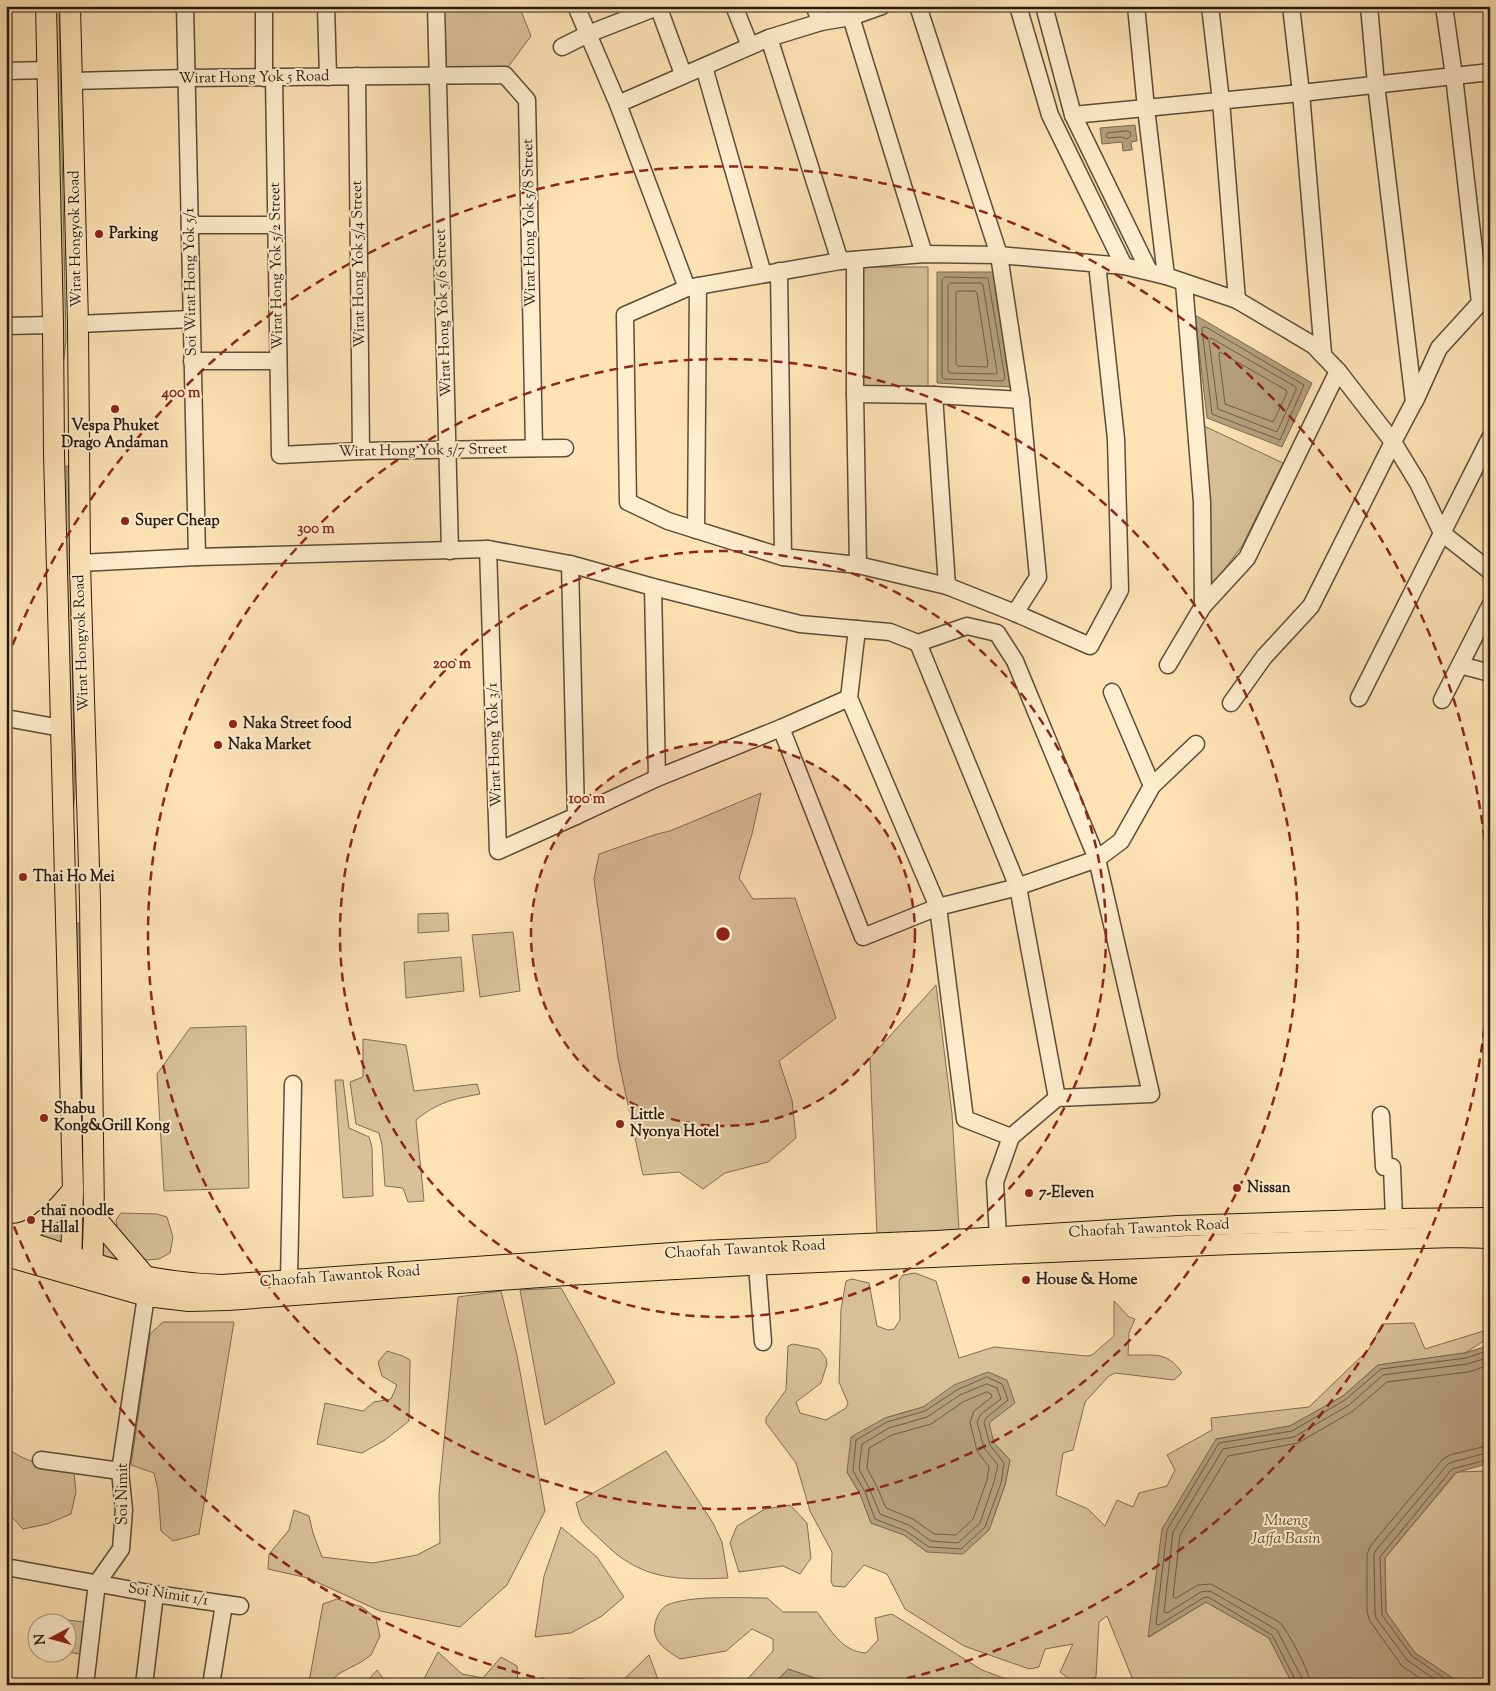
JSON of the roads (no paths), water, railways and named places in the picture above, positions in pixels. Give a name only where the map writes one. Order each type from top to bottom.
[{"type":"main road","name":"Wirat Hongyok Road","points":[[46,6],[60,728],[72,1190],[71,1265]]},
{"type":"main road","name":"Wirat Hongyok Road","points":[[70,6],[78,324],[80,563],[90,901],[94,1216],[92,1271]]},
{"type":"main road","points":[[54,454],[78,454]]},
{"type":"main road","points":[[65,902],[90,901]]},
{"type":"main road","points":[[6,1235],[32,1229],[54,1210],[72,1190]]},
{"type":"main road","points":[[94,1216],[146,1286]]},
{"type":"main road","name":"Chaofah Tawantok Road","points":[[146,1286],[174,1282],[209,1284],[288,1280],[700,1251],[936,1241],[1178,1226],[1490,1218]]},
{"type":"main road","name":"Chaofah Tawantok Road","points":[[6,1235],[71,1265]]},
{"type":"main road","name":"Chaofah Tawantok Road","points":[[6,1256],[71,1265],[92,1271],[119,1271],[146,1286],[189,1301],[228,1300],[567,1275],[757,1264],[1232,1244],[1456,1237],[1490,1238]]},
{"type":"street","name":"Soi Wirat Hong Yok 5/1","points":[[186,6],[197,557]]},
{"type":"street","name":"Wirat Hong Yok 5/2 Street","points":[[264,6],[275,225],[278,362]]},
{"type":"street","points":[[326,6],[328,77]]},
{"type":"street","points":[[436,6],[437,75]]},
{"type":"street","points":[[576,6],[693,287],[696,530]]},
{"type":"street","points":[[562,47],[588,34],[659,6],[683,74]]},
{"type":"street","points":[[734,6],[750,46]]},
{"type":"street","points":[[814,6],[820,22]]},
{"type":"street","points":[[618,104],[769,38],[820,22],[851,17],[882,6]]},
{"type":"street","points":[[918,6],[999,254],[1021,400],[1038,577],[1016,613]]},
{"type":"street","points":[[1018,6],[1050,115],[1124,266]]},
{"type":"street","points":[[1044,6],[1073,115],[1148,271]]},
{"type":"street","points":[[1136,6],[1166,276]]},
{"type":"street","points":[[1210,6],[1221,101],[1238,300]]},
{"type":"street","points":[[1291,6],[1301,93],[1323,354]]},
{"type":"street","points":[[1369,6],[1376,84],[1414,402]]},
{"type":"street","points":[[1231,702],[1264,657],[1311,606],[1414,402],[1439,348],[1485,297],[1444,6]]},
{"type":"street","points":[[851,17],[924,254]]},
{"type":"street","points":[[769,38],[847,260],[855,394],[858,565]]},
{"type":"street","points":[[704,67],[771,273],[783,557]]},
{"type":"street","points":[[6,70],[47,70]]},
{"type":"street","points":[[1073,115],[1301,93],[1490,72]]},
{"type":"street","name":"Wirat Hong Yok 5 Road","points":[[72,81],[437,75]]},
{"type":"street","name":"Wirat Hong Yok 5/8 Street","points":[[437,75],[505,75],[527,100],[534,448]]},
{"type":"street","name":"Wirat Hong Yok 5/6 Street","points":[[437,75],[450,551]]},
{"type":"street","name":"Wirat Hong Yok 5/4 Street","points":[[356,76],[361,451]]},
{"type":"street","points":[[190,225],[275,225]]},
{"type":"street","points":[[1097,264],[1116,439],[1120,590],[1090,646],[1016,613],[947,586],[858,565],[783,557],[668,521],[628,502],[625,316],[693,287],[847,260],[924,254],[999,254],[1124,266],[1166,276],[1238,300],[1313,344],[1338,371],[1393,442],[1418,483],[1442,533],[1490,571]]},
{"type":"street","points":[[1184,283],[1202,502],[1203,606]]},
{"type":"street","points":[[78,324],[192,318]]},
{"type":"street","points":[[6,326],[53,325]]},
{"type":"street","points":[[192,360],[278,362]]},
{"type":"street","name":"Wirat Hong Yok 5/7 Street","points":[[278,362],[280,455],[361,451],[565,448]]},
{"type":"street","points":[[1168,665],[1203,606],[1247,558],[1338,371]]},
{"type":"street","points":[[855,394],[934,394],[1021,400]]},
{"type":"street","points":[[934,394],[947,586]]},
{"type":"street","points":[[1359,698],[1490,438]]},
{"type":"street","points":[[80,563],[197,557],[488,549],[570,564],[654,588],[800,624],[890,632],[918,643],[967,626],[997,633],[1015,662],[1097,859],[1151,1094],[1058,1098],[1011,1137],[995,1182],[998,1237]]},
{"type":"street","name":"Wirat Hong Yok 3/1","points":[[488,549],[498,851],[576,816]]},
{"type":"street","points":[[570,564],[576,816],[657,778],[781,728],[849,698]]},
{"type":"street","points":[[654,588],[657,778]]},
{"type":"street","points":[[1442,700],[1490,606]]},
{"type":"street","points":[[857,629],[849,698],[938,907],[965,1118],[1011,1137]]},
{"type":"street","points":[[918,643],[1018,887],[1058,1098]]},
{"type":"street","points":[[1460,665],[1490,673]]},
{"type":"street","points":[[1112,692],[1152,786]]},
{"type":"street","points":[[6,718],[60,728]]},
{"type":"street","points":[[781,728],[863,937],[938,907],[1018,887],[1097,859],[1121,841],[1152,786],[1196,744]]},
{"type":"street","points":[[288,1280],[293,1084]]},
{"type":"street","points":[[1381,1115],[1384,1167],[1392,1167],[1394,1219]]},
{"type":"street","points":[[757,1264],[763,1342]]},
{"type":"street","name":"Soi Nimit","points":[[85,1685],[97,1583],[121,1548],[124,1510],[120,1471],[146,1286]]},
{"type":"street","points":[[41,1460],[120,1471]]},
{"type":"street","name":"Soi Nimit 1/1","points":[[6,1567],[155,1594],[232,1605],[211,1685]]},
{"type":"street","points":[[144,1685],[155,1594]]},
{"type":"water","points":[[1135,125],[1137,141],[1131,142],[1132,150],[1123,151],[1122,142],[1102,144],[1100,128]]},
{"type":"water","points":[[937,272],[993,272],[1011,387],[937,383]]},
{"type":"water","points":[[1195,315],[1312,383],[1282,447],[1207,418]]},
{"type":"water","name":"Mueng Jaffa Basin","points":[[1490,1345],[1490,1463],[1455,1473],[1385,1558],[1386,1612],[1415,1653],[1463,1685],[1293,1685],[1269,1638],[1206,1602],[1148,1637],[1162,1529],[1216,1439],[1290,1426],[1343,1396],[1378,1365],[1465,1353]]},
{"type":"water","points":[[988,1372],[1007,1380],[1015,1403],[989,1423],[994,1443],[1010,1460],[1005,1485],[989,1530],[963,1554],[927,1552],[904,1535],[871,1523],[860,1494],[847,1472],[851,1437],[885,1418],[923,1407],[954,1385]]},
{"type":"water","points":[[788,1669],[835,1685],[773,1685]]},
{"type":"place","name":"Parking","points":[[99,234]]},
{"type":"place","name":"Vespa Phuket Drago Andaman","points":[[115,409]]},
{"type":"place","name":"Super Cheap","points":[[125,521]]},
{"type":"place","name":"Naka Street food","points":[[233,724]]},
{"type":"place","name":"Naka Market","points":[[218,745]]},
{"type":"place","name":"Thai Ho Mei","points":[[23,877]]},
{"type":"place","name":"Shabu Kong&Grill Kong","points":[[44,1118]]},
{"type":"place","name":"Little Nyonya Hotel","points":[[620,1124]]},
{"type":"place","name":"Nissan","points":[[1237,1188]]},
{"type":"place","name":"7-Eleven","points":[[1029,1193]]},
{"type":"place","name":"thaï noodle Hallal","points":[[31,1220]]},
{"type":"place","name":"House & Home","points":[[1026,1280]]}]
